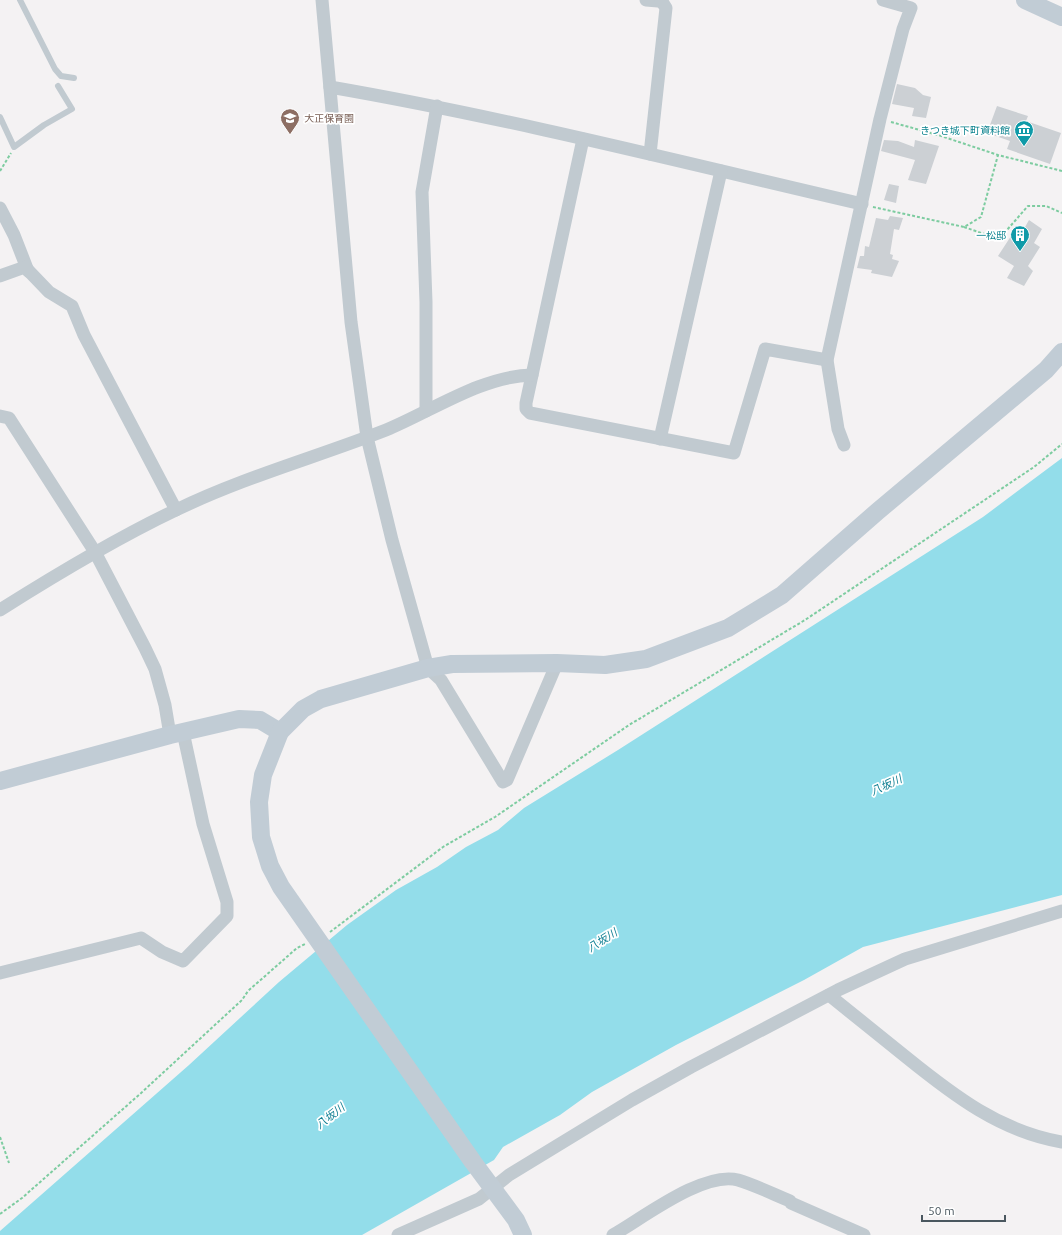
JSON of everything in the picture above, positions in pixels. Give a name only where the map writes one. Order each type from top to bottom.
[{"type":"street","points":[[322,0],[351,322],[367,436],[392,540],[428,668],[441,680],[503,782],[507,780],[557,662]]},
{"type":"street","points":[[646,0],[661,0],[666,8],[650,154]]},
{"type":"street","points":[[844,445],[838,429],[827,360],[880,119],[903,29],[911,8],[883,0]]},
{"type":"street","points":[[1025,0],[1062,17]]},
{"type":"street","points":[[330,87],[437,106],[862,204]]},
{"type":"street","points":[[426,411],[426,302],[422,192],[437,106]]},
{"type":"street","points":[[583,139],[526,403],[526,409],[530,413],[734,453],[765,349],[827,360]]},
{"type":"street","points":[[660,439],[721,171]]},
{"type":"street","points":[[0,208],[14,235],[28,271]]},
{"type":"street","points":[[0,276],[25,267],[49,292],[72,306],[84,336],[176,510]]},
{"type":"street","points":[[523,1235],[516,1220],[492,1189],[281,887],[270,866],[261,837],[259,802],[263,775],[280,732],[303,709],[321,699],[428,668],[452,664],[557,662],[605,665],[646,659],[728,628],[782,595],[878,511],[1046,370],[1062,352]]},
{"type":"street","points":[[0,610],[79,560],[176,510],[218,492],[395,426],[486,384],[520,375],[532,375]]},
{"type":"street","points":[[0,416],[9,418],[95,552],[155,669],[165,704],[177,733],[227,902],[227,916],[183,961],[162,952],[141,938],[0,973]]},
{"type":"street","points":[[0,781],[177,733],[239,719],[260,720],[280,732]]},
{"type":"street","points":[[398,1235],[479,1199],[509,1175],[632,1100],[691,1067],[829,995],[905,959],[1062,911]]},
{"type":"street","points":[[829,995],[940,1084],[990,1118],[1041,1138],[1062,1142]]},
{"type":"street","points":[[613,1235],[694,1187],[713,1181],[736,1180],[790,1201],[790,1203],[864,1235]]},
{"type":"lane","points":[[20,0],[55,69],[61,76],[74,78]]},
{"type":"lane","points":[[0,117],[14,147],[44,125],[72,109],[58,86]]},
{"type":"path","points":[[880,119],[938,135],[998,155],[1062,171]]},
{"type":"path","points":[[0,171],[14,147]]},
{"type":"path","points":[[964,227],[981,217],[998,155]]},
{"type":"path","points":[[862,204],[964,227],[999,238],[1028,206],[1046,206],[1062,213]]},
{"type":"path","points":[[0,1214],[22,1198],[140,1094],[242,1000],[248,991],[297,948],[318,939],[339,927],[442,847],[495,817],[629,725],[805,620],[1023,475],[1062,444]]},
{"type":"path","points":[[0,1137],[9,1163]]},
{"type":"water","name":"八坂川","points":[[1062,458],[1062,895],[863,947],[804,980],[676,1045],[592,1092],[560,1115],[503,1147],[494,1160],[362,1235],[0,1235],[0,1231],[189,1065],[279,982],[347,925],[396,890],[437,867],[466,847],[498,830],[524,808],[618,750],[983,517]]},
{"type":"building","points":[[897,84],[915,88],[923,95],[931,97],[926,118],[912,116],[914,108],[892,104]]},
{"type":"building","points":[[997,106],[1028,116],[1026,121],[1061,133],[1050,164],[1007,149],[1010,141],[987,133]]},
{"type":"building","points":[[884,140],[898,141],[914,147],[915,140],[939,146],[926,184],[908,180],[915,160],[881,151]]},
{"type":"building","points":[[889,184],[899,186],[896,203],[884,200]]},
{"type":"building","points":[[890,216],[903,218],[899,230],[894,229],[890,254],[893,255],[892,259],[899,261],[892,277],[871,273],[872,270],[857,268],[860,256],[864,256],[865,246],[869,247],[876,218],[888,220]]},
{"type":"building","name":"一松邸","points":[[1029,220],[1042,229],[1034,243],[1040,247],[1028,266],[1033,271],[1024,286],[1007,278],[1014,266],[998,256],[1013,233],[1020,236]]},
{"type":"place","name":"大正保育園","points":[[290,135]]},
{"type":"place","name":"きつき城下町資料館","points":[[1024,147]]},
{"type":"place","name":"一松邸","points":[[1020,252]]}]
